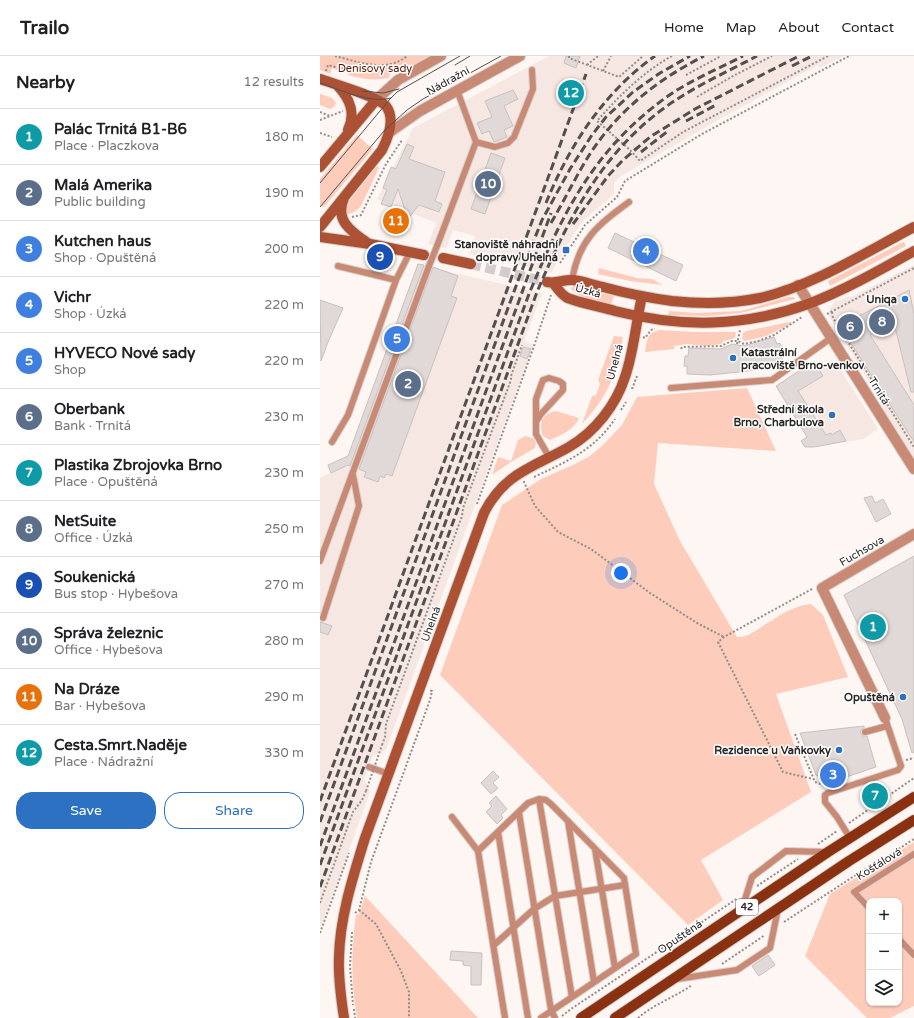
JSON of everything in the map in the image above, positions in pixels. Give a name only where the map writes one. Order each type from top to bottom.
[{"type":"main road","points":[[320,227],[382,150],[390,132],[390,118],[385,105],[376,100],[321,80]]},
{"type":"main road","points":[[338,86],[349,102],[353,112],[351,124],[344,139]]},
{"type":"main road","points":[[320,167],[376,100]]},
{"type":"main road","points":[[347,192],[342,206],[343,220],[353,232],[370,244]]},
{"type":"main road","name":"Úzká","points":[[914,227],[837,268],[798,285],[760,298],[725,303],[678,302],[642,296],[572,280],[550,283],[566,298],[638,316],[675,322],[703,324],[727,322],[762,317],[809,303],[843,289],[914,251]]},
{"type":"main road","points":[[320,237],[370,244],[424,255]]},
{"type":"main road","points":[[443,258],[471,264]]},
{"type":"main road","name":"Uhelná","points":[[344,1018],[340,986],[339,956],[346,904],[351,881],[365,838],[484,513],[489,503],[517,475],[528,467],[569,447],[587,434],[600,421],[611,406],[625,378],[642,296]]},
{"type":"main road","name":"Opuštěná","points":[[581,1018],[828,852],[914,798]]},
{"type":"main road","name":"42","points":[[615,1018],[914,820]]},
{"type":"street","points":[[376,100],[398,80],[441,56]]},
{"type":"street","name":"Nádražní","points":[[390,132],[420,111],[520,56]]},
{"type":"street","name":"Trnitá","points":[[798,285],[914,469]]},
{"type":"street","name":"Fuchsova","points":[[818,588],[914,534]]},
{"type":"street","points":[[818,588],[886,722]]},
{"type":"lane","points":[[476,142],[496,147],[508,143],[514,137],[533,89],[532,70]]},
{"type":"lane","points":[[320,561],[476,142],[457,90]]},
{"type":"lane","points":[[572,280],[578,255],[594,230],[629,202]]},
{"type":"lane","points":[[332,442],[348,415],[396,280],[410,252]]},
{"type":"lane","points":[[338,266],[396,280]]},
{"type":"lane","points":[[671,388],[772,380],[831,338]]},
{"type":"lane","points":[[536,422],[562,390],[563,384],[559,381],[549,378],[543,380],[536,399],[536,422],[536,434],[549,457]]},
{"type":"lane","points":[[323,618],[359,506],[352,474]]},
{"type":"lane","points":[[850,838],[837,817],[827,805],[824,799],[825,796],[828,793],[898,770],[901,766],[886,722],[865,732]]},
{"type":"lane","points":[[369,767],[389,774]]},
{"type":"lane","points":[[539,799],[572,997]]},
{"type":"lane","points":[[478,851],[528,803],[539,799],[546,800],[624,878],[636,954],[541,1018]]},
{"type":"lane","points":[[519,813],[551,1010],[555,1018]]},
{"type":"lane","points":[[452,817],[478,851],[505,1018]]},
{"type":"lane","points":[[568,821],[578,892],[594,982]]},
{"type":"lane","points":[[498,832],[528,1018]]},
{"type":"lane","points":[[595,849],[615,968]]},
{"type":"lane","points":[[742,910],[752,877],[786,851],[828,852]]},
{"type":"lane","name":"Košťálová","points":[[866,905],[854,892],[914,854]]},
{"type":"lane","points":[[494,945],[534,909],[555,896],[625,885]]},
{"type":"lane","points":[[673,979],[737,970],[770,948],[778,909]]},
{"type":"lane","points":[[902,942],[914,955]]},
{"type":"path","points":[[335,56],[352,61],[383,66]]},
{"type":"path","points":[[321,80],[328,65],[343,69],[383,66],[392,64],[407,56]]},
{"type":"path","points":[[569,56],[569,58],[619,77],[643,56]]},
{"type":"path","points":[[588,65],[598,56]]},
{"type":"path","points":[[603,71],[611,56]]},
{"type":"path","points":[[672,56],[647,72],[628,88],[597,121],[624,144],[640,161],[683,132],[828,56]]},
{"type":"path","points":[[686,75],[721,56]]},
{"type":"path","points":[[698,97],[733,76],[772,56]]},
{"type":"path","points":[[560,263],[585,224],[616,197],[625,181],[702,134],[850,56]]},
{"type":"path","points":[[321,119],[344,110]]},
{"type":"path","points":[[320,112],[330,116]]},
{"type":"path","points":[[320,133],[332,137]]},
{"type":"path","points":[[351,218],[362,215],[386,164],[402,140]]},
{"type":"path","points":[[826,314],[914,268]]},
{"type":"path","points":[[484,485],[550,298]]},
{"type":"path","points":[[832,312],[832,318],[914,448]]},
{"type":"path","points":[[681,349],[682,347],[688,346],[721,346],[732,341],[738,341],[744,344],[774,335],[789,328],[802,318]]},
{"type":"path","points":[[737,344],[740,329]]},
{"type":"path","points":[[320,903],[353,812],[362,800],[366,791],[385,737],[386,724],[462,516],[463,508],[511,380],[522,345]]},
{"type":"path","points":[[524,482],[536,506],[558,532],[591,549],[650,593],[697,623],[724,637]]},
{"type":"path","points":[[813,779],[783,772],[718,642],[724,637],[818,588]]},
{"type":"path","points":[[354,915],[359,910],[372,862],[432,691],[421,687]]},
{"type":"path","points":[[796,734],[813,779],[815,782],[827,787]]},
{"type":"path","points":[[899,762],[914,758]]},
{"type":"path","points":[[638,1018],[648,1010],[676,996],[774,928],[868,867],[914,840]]},
{"type":"path","points":[[359,910],[376,924],[401,971],[409,992],[409,1018]]},
{"type":"path","points":[[352,929],[351,972],[355,1018]]},
{"type":"shaded area","points":[[549,56],[844,56],[820,68],[818,65],[621,176],[614,183],[614,194],[583,221],[551,273],[469,254],[475,236],[453,230],[446,248],[428,244],[436,223],[377,199],[413,128]]},
{"type":"shaded area","points":[[420,265],[542,293],[524,341],[533,345],[386,750],[373,756],[364,779],[370,792],[320,929],[320,478],[348,465]]},
{"type":"shaded area","points":[[914,265],[914,459],[887,417],[876,393],[829,316],[830,308],[835,301],[853,296]]},
{"type":"shaded area","name":"Střední škola Brno, Charbulova","points":[[814,361],[820,370],[835,361],[878,429],[863,439],[814,447],[805,447],[801,441],[807,437],[776,386]]},
{"type":"green space","name":"Denisovy sady","points":[[320,56],[429,56],[403,70],[401,69],[390,74],[389,78],[373,79],[348,75],[348,73],[332,68],[330,74],[320,70]]},
{"type":"green space","points":[[320,94],[332,98],[336,103],[334,107],[330,109],[320,105]]},
{"type":"green space","points":[[357,135],[373,149],[324,207],[320,206],[320,179]]},
{"type":"green space","points":[[377,166],[379,168],[361,206],[356,211],[346,215],[348,202]]},
{"type":"green space","points":[[905,241],[906,246],[830,286],[828,281]]},
{"type":"green space","points":[[599,268],[637,278],[652,279],[663,285],[630,281],[598,274]]},
{"type":"green space","points":[[573,286],[614,296],[611,305],[580,295],[571,289]]},
{"type":"green space","points":[[788,297],[794,297],[795,299],[741,313],[708,316],[668,315],[669,311],[696,313],[741,311]]},
{"type":"green space","points":[[789,322],[793,323],[766,336],[745,341],[742,339],[743,333],[746,331]]},
{"type":"green space","points":[[660,330],[736,332],[735,338],[724,341],[721,344],[707,346],[687,344],[674,346],[674,349],[645,352],[650,335]]},
{"type":"green space","points":[[614,336],[623,337],[614,374],[599,404],[582,424],[592,396],[596,395],[600,384],[598,380]]},
{"type":"green space","points":[[747,388],[776,451],[658,443],[654,484],[680,541],[737,637],[751,634],[790,610],[811,604],[823,615],[848,677],[776,694],[811,792],[701,860],[723,900],[688,925],[440,675],[502,505],[541,479],[590,456],[622,425],[637,397]]},
{"type":"green space","points":[[556,411],[579,418],[571,429],[550,440],[543,436],[541,423],[548,414]]},
{"type":"green space","points":[[525,436],[533,438],[536,443],[535,448],[492,475],[498,457],[511,461],[518,440]]},
{"type":"green space","points":[[914,842],[914,1006],[890,1018],[867,1018],[805,956],[830,894]]},
{"type":"green space","points":[[365,896],[478,1018],[357,1018],[352,966],[353,941],[356,915],[359,914]]},
{"type":"building","points":[[566,56],[580,56],[576,68],[564,63]]},
{"type":"building","points":[[513,90],[518,99],[504,106],[513,126],[504,130],[507,137],[494,142],[489,131],[482,134],[477,123],[492,117],[485,101]]},
{"type":"building","points":[[407,144],[414,147],[409,159],[445,172],[435,201],[442,204],[439,212],[419,205],[408,219],[398,189],[391,207],[381,204],[387,190],[383,188],[391,167],[396,169]]},
{"type":"building","points":[[491,153],[505,158],[485,214],[471,209]]},
{"type":"building","points":[[615,233],[683,265],[676,281],[608,248]]},
{"type":"building","points":[[418,264],[424,265],[350,466],[348,465],[331,473],[328,465],[348,456]]},
{"type":"building","points":[[433,267],[458,276],[451,296],[457,298],[392,476],[386,474],[384,478],[380,476],[378,482],[364,477],[366,472],[359,469]]},
{"type":"building","points":[[909,290],[914,314],[914,392],[911,392],[894,323],[870,335],[914,405],[914,442],[840,326]]},
{"type":"building","points":[[320,300],[343,308],[321,361]]},
{"type":"building","name":"Katastrální pracoviště Brno-venkov","points":[[774,337],[777,344],[780,343],[784,352],[780,354],[783,361],[774,364],[748,371],[710,375],[687,374],[687,366],[684,366],[685,356],[688,356],[689,348],[721,349],[732,344],[743,346]]},
{"type":"building","points":[[523,347],[531,349],[527,359],[520,356]]},
{"type":"building","points":[[814,361],[823,376],[798,391],[826,435],[831,433],[832,435],[840,430],[846,441],[814,447],[805,447],[801,441],[807,437],[776,386]]},
{"type":"building","points":[[872,496],[875,503],[883,499],[891,514],[876,522],[864,498]]},
{"type":"building","points":[[914,556],[914,752],[912,753],[902,719],[844,595]]},
{"type":"building","points":[[320,622],[332,626],[328,635],[320,632]]},
{"type":"building","name":"Rezidence u Vaňkovky","points":[[864,726],[861,730],[861,734],[863,736],[867,736],[876,767],[831,782],[821,779],[816,775],[800,733]]},
{"type":"building","points":[[493,771],[499,777],[493,783],[498,788],[491,794],[481,783]]},
{"type":"building","points":[[496,796],[507,809],[501,815],[503,818],[497,824],[486,812],[492,806],[489,803]]},
{"type":"building","points":[[451,951],[482,953],[481,985],[471,985],[471,966],[463,965],[463,961],[450,960]]},
{"type":"building","points":[[768,955],[775,965],[759,976],[752,966]]},
{"type":"tunnel","points":[[471,264],[547,282]]},
{"type":"tram line","points":[[320,183],[397,92],[460,56]]},
{"type":"tram line","points":[[455,65],[470,56]]},
{"type":"tram line","points":[[320,207],[384,131],[407,110],[423,99],[501,56]]},
{"type":"tram line","points":[[320,83],[364,98],[391,98]]},
{"type":"tram line","points":[[362,91],[383,93],[399,89]]},
{"type":"railway","points":[[546,203],[555,182],[577,141],[604,103],[637,70],[655,56]]},
{"type":"railway","points":[[320,822],[519,278],[542,220],[570,169],[592,135],[606,117],[633,92],[660,73],[690,56]]},
{"type":"railway","points":[[551,223],[588,157],[599,140],[612,125],[625,111],[654,86],[670,75],[704,56]]},
{"type":"railway","points":[[320,865],[529,294],[568,209],[600,160],[642,116],[677,90],[743,56]]},
{"type":"railway","points":[[320,887],[537,292],[561,239],[589,189],[605,166],[644,124],[667,106],[689,92],[757,56]]},
{"type":"railway","points":[[573,224],[608,176],[623,160],[650,137],[695,109],[799,56]]},
{"type":"railway","points":[[792,66],[812,56]]},
{"type":"railway","points":[[320,801],[586,74]]},
{"type":"railway","points":[[686,121],[716,105]]},
{"type":"railway","points":[[641,152],[668,131]]},
{"type":"railway","points":[[320,846],[551,213]]},
{"type":"place","name":"Cesta.Smrt.Naděje","points":[[571,93]]},
{"type":"place","name":"Správa železnic","points":[[488,184]]},
{"type":"place","name":"Na Dráze","points":[[396,221]]},
{"type":"place","name":"Stanoviště náhradní dopravy Uhelná","points":[[566,250]]},
{"type":"place","name":"Vichr","points":[[646,251]]},
{"type":"place","name":"Soukenická","points":[[380,257]]},
{"type":"place","name":"Uniqa","points":[[905,299]]},
{"type":"place","name":"NetSuite","points":[[882,322]]},
{"type":"place","name":"Oberbank","points":[[850,327]]},
{"type":"place","name":"HYVECO Nové sady","points":[[397,339]]},
{"type":"place","name":"Katastrální pracoviště Brno-venkov","points":[[733,358]]},
{"type":"place","name":"Malá Amerika","points":[[408,384]]},
{"type":"place","name":"Střední škola Brno, Charbulova","points":[[832,415]]},
{"type":"place","name":"Palác Trnitá B1-B6","points":[[873,627]]},
{"type":"place","name":"Opuštěná","points":[[903,697]]},
{"type":"place","name":"Rezidence u Vaňkovky","points":[[839,750]]},
{"type":"place","name":"Kutchen haus","points":[[833,775]]},
{"type":"place","name":"Plastika Zbrojovka Brno","points":[[875,796]]}]
